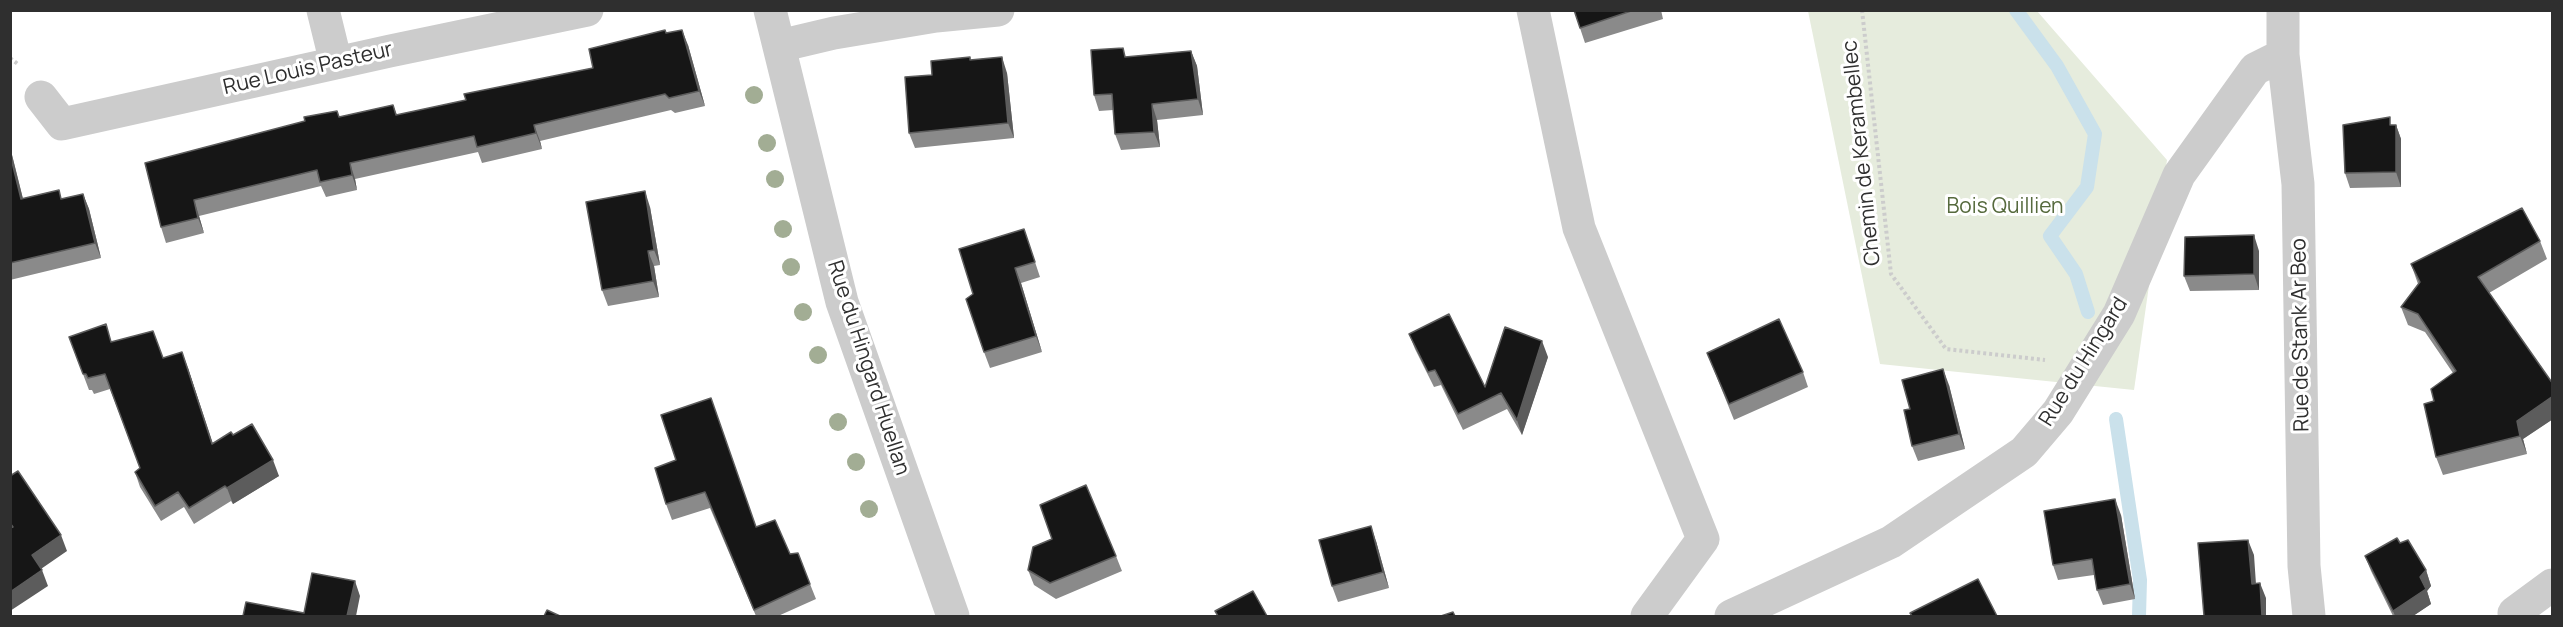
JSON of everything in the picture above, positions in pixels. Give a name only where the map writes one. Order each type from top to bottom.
[{"type":"street","points":[[323,10],[336,63]]},
{"type":"street","name":"Rue Louis Pasteur","points":[[41,97],[62,124],[587,10]]},
{"type":"street","name":"Rue du Hingard Huellan","points":[[770,10],[842,302],[952,616]]},
{"type":"street","points":[[779,46],[834,33],[936,16],[998,10]]},
{"type":"street","points":[[1533,10],[1579,228],[1703,539],[1647,616]]},
{"type":"street","name":"Rue de Stank Ar Beo","points":[[2283,10],[2283,55],[2298,184],[2304,566],[2309,616]]},
{"type":"street","name":"Rue du Hingard","points":[[1731,616],[1891,542],[2024,452],[2058,412],[2119,314],[2179,175],[2255,69],[2283,55]]},
{"type":"street","points":[[2515,616],[2514,613],[2553,585]]},
{"type":"path","name":"Chemin de Kerambellec","points":[[1862,10],[1890,274],[1946,349],[2086,364]]},
{"type":"green space","name":"Bois Quillien","points":[[1808,11],[2037,11],[2167,160],[2134,390],[1880,364]]},
{"type":"building","points":[[1574,10],[1634,10],[1580,28]]},
{"type":"building","points":[[665,30],[666,33],[682,30],[699,91],[669,98],[665,94],[534,125],[536,133],[477,147],[474,136],[350,163],[352,175],[320,182],[317,170],[194,200],[198,218],[161,227],[145,163],[305,121],[304,117],[337,111],[339,117],[393,105],[396,115],[466,100],[464,94],[593,68],[589,49]]},
{"type":"building","points":[[1123,48],[1125,57],[1191,51],[1198,99],[1152,104],[1154,132],[1115,134],[1112,94],[1094,95],[1091,50]]},
{"type":"building","points":[[970,57],[970,60],[1002,57],[1008,123],[909,133],[905,77],[932,75],[931,61]]},
{"type":"building","points":[[2390,117],[2390,125],[2396,125],[2396,172],[2345,173],[2343,125]]},
{"type":"building","points":[[10,154],[21,199],[59,190],[61,199],[83,194],[95,243],[10,263]]},
{"type":"building","points":[[645,191],[654,250],[648,251],[653,281],[602,290],[586,202]]},
{"type":"building","points":[[2522,208],[2540,241],[2478,277],[2553,384],[2553,396],[2517,421],[2520,436],[2436,457],[2424,404],[2434,401],[2431,389],[2456,371],[2418,314],[2401,307],[2420,282],[2411,264]]},
{"type":"building","points":[[1024,229],[1035,262],[1015,268],[1036,336],[984,352],[966,299],[973,294],[959,249]]},
{"type":"building","points":[[2254,235],[2254,274],[2184,276],[2185,237]]},
{"type":"building","points":[[1449,314],[1485,387],[1505,327],[1542,341],[1517,420],[1501,393],[1458,414],[1435,370],[1428,372],[1409,334]]},
{"type":"building","points":[[1779,319],[1803,372],[1729,404],[1707,353]]},
{"type":"building","points":[[106,324],[111,342],[153,331],[163,358],[182,352],[212,444],[231,432],[233,435],[252,424],[273,460],[189,508],[178,492],[155,506],[135,472],[140,468],[105,374],[88,378],[86,374],[83,374],[69,337]]},
{"type":"building","points":[[1943,369],[1959,434],[1912,446],[1904,410],[1910,409],[1902,380]]},
{"type":"building","points":[[711,398],[756,527],[775,520],[790,554],[798,553],[810,584],[754,610],[705,492],[666,504],[655,468],[676,460],[661,415]]},
{"type":"building","points":[[18,471],[61,535],[32,555],[42,570],[10,592],[10,528],[13,527],[10,523],[10,476]]},
{"type":"building","points":[[1086,485],[1116,556],[1050,583],[1028,570],[1033,547],[1052,539],[1040,505]]},
{"type":"building","points":[[2115,499],[2130,584],[2097,590],[2092,559],[2053,565],[2044,511]]},
{"type":"building","points":[[1371,526],[1383,572],[1332,586],[1319,540]]},
{"type":"building","points":[[2397,538],[2400,543],[2408,540],[2426,570],[2420,577],[2426,589],[2393,611],[2365,556]]},
{"type":"building","points":[[2248,540],[2252,584],[2260,583],[2262,616],[2204,616],[2198,543]]},
{"type":"building","points":[[312,573],[355,581],[347,616],[243,616],[246,602],[304,613]]},
{"type":"building","points":[[1978,579],[1997,616],[1912,616],[1910,613]]},
{"type":"building","points":[[1253,591],[1267,616],[1218,616],[1215,611]]},
{"type":"building","points":[[547,610],[560,616],[544,616]]},
{"type":"building","points":[[1453,612],[1455,616],[1441,616]]},
{"type":"waterway","points":[[2016,10],[2057,66],[2095,134],[2087,187],[2050,236],[2076,274],[2088,312]]},
{"type":"waterway","points":[[2116,419],[2140,580],[2139,616]]}]
